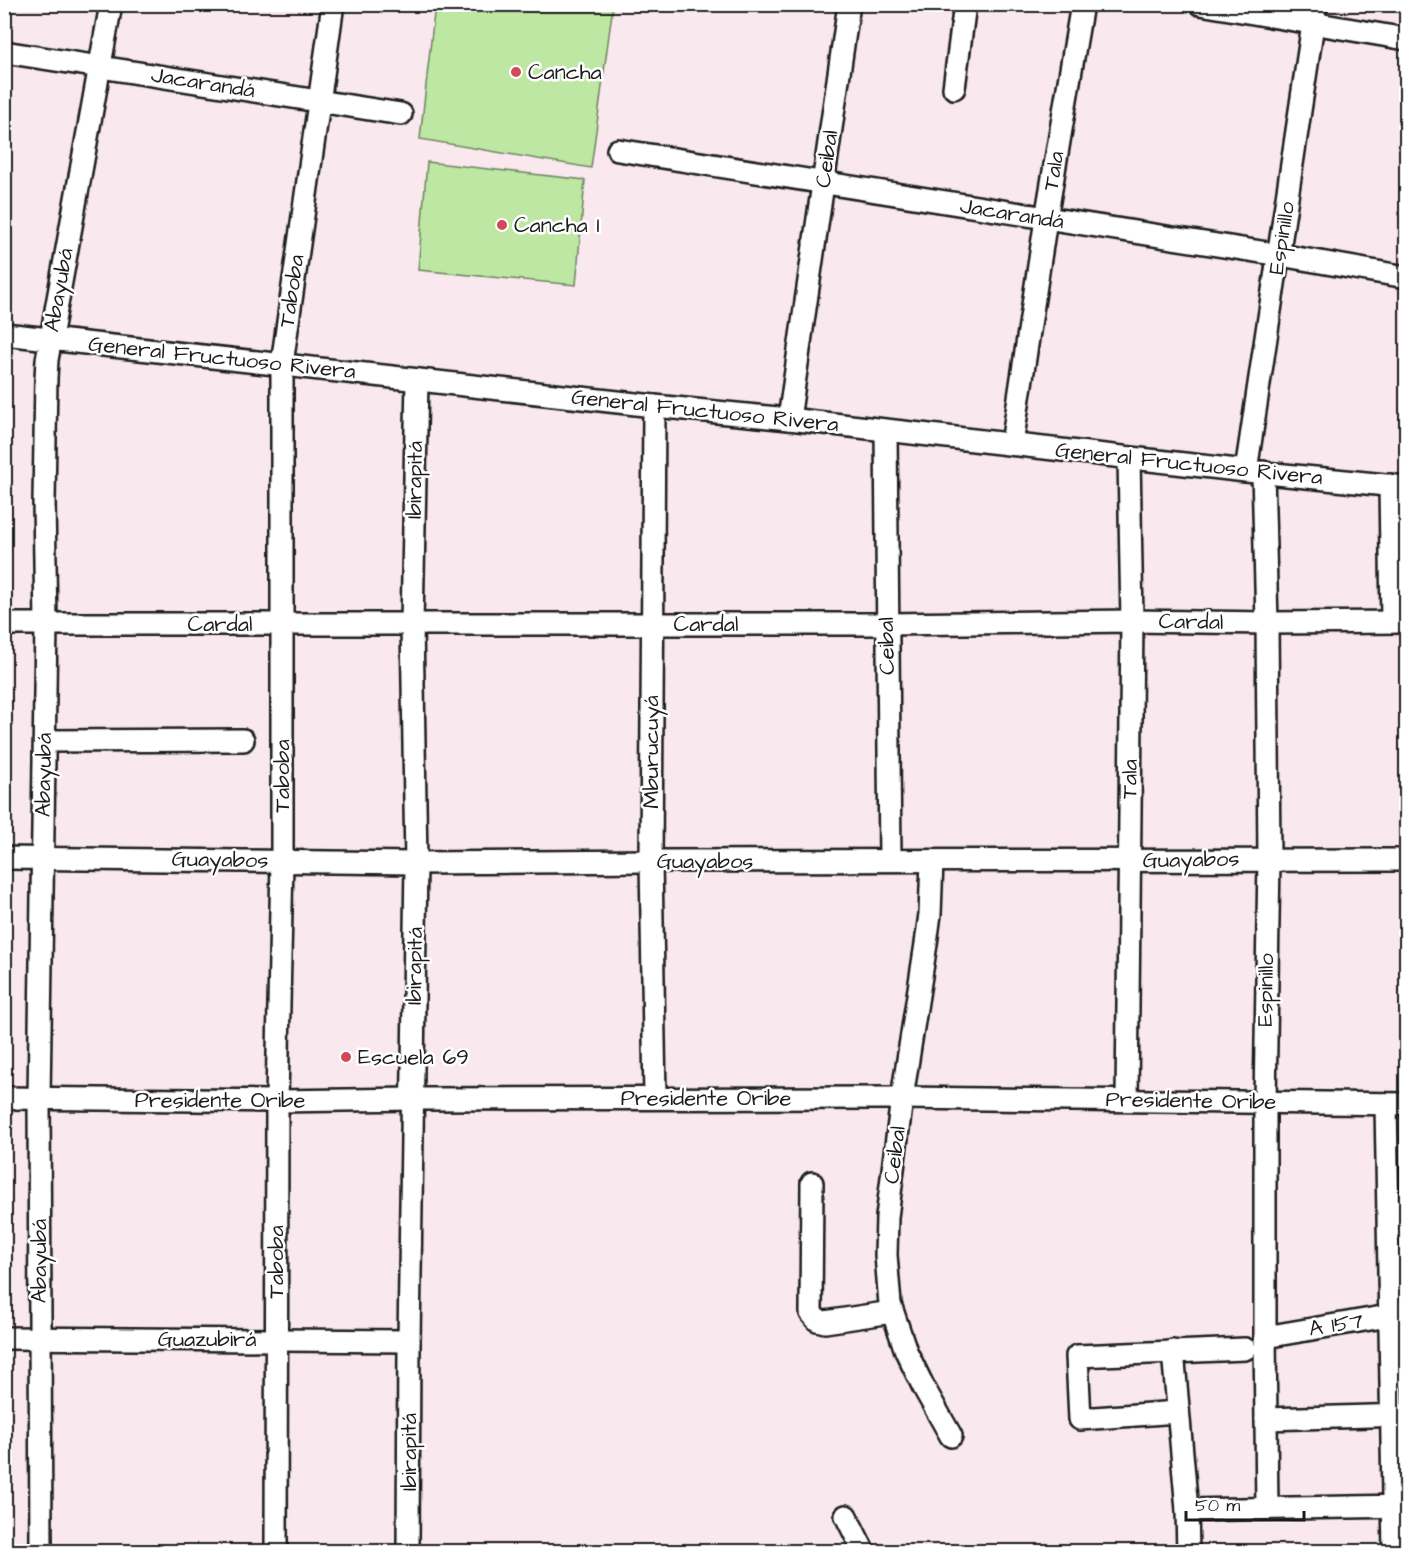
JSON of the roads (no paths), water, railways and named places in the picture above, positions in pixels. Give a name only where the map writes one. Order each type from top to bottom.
[{"type":"street","name":"Abayubá","points":[[41,1551],[39,1098],[46,624],[44,413],[47,360],[111,4]]},
{"type":"street","name":"Taboba","points":[[276,1551],[277,1101],[282,861],[282,364],[333,4]]},
{"type":"street","name":"Ceibal","points":[[789,419],[849,4]]},
{"type":"street","points":[[954,88],[966,4]]},
{"type":"street","name":"Tala","points":[[1012,444],[1082,4]]},
{"type":"street","points":[[1200,4],[1315,14],[1407,39]]},
{"type":"street","name":"Espinillo","points":[[1267,1508],[1265,1102],[1269,859],[1267,623],[1254,472],[1280,255],[1315,14]]},
{"type":"street","name":"Jacarandá","points":[[4,52],[401,114]]},
{"type":"street","name":"Jacarandá","points":[[618,150],[1407,277]]},
{"type":"street","name":"General Fructuoso Rivera","points":[[4,334],[1398,486]]},
{"type":"street","name":"Ibirapitá","points":[[408,1551],[416,863],[412,624],[417,380]]},
{"type":"street","name":"Mburucuyá","points":[[654,406],[651,861],[655,1098]]},
{"type":"street","name":"Ceibal","points":[[886,431],[890,860]]},
{"type":"street","name":"Tala","points":[[1127,1100],[1132,621],[1129,458]]},
{"type":"street","points":[[1398,486],[1399,622]]},
{"type":"street","name":"Cardal","points":[[4,624],[1399,622]]},
{"type":"street","points":[[45,741],[243,740]]},
{"type":"street","name":"Guayabos","points":[[4,858],[416,863],[1407,860]]},
{"type":"street","name":"Ceibal","points":[[933,861],[930,914],[902,1098],[887,1217],[886,1255],[892,1312],[924,1388],[951,1436]]},
{"type":"street","name":"Presidente Oribe","points":[[4,1098],[277,1101],[902,1098],[1396,1104]]},
{"type":"street","points":[[1395,1551],[1400,1506],[1396,1104]]},
{"type":"street","points":[[812,1183],[811,1313],[817,1320],[825,1322],[892,1312]]},
{"type":"street","name":"A 157","points":[[1265,1336],[1398,1315]]},
{"type":"street","name":"Guazubirá","points":[[4,1338],[409,1341]]},
{"type":"street","points":[[1178,1412],[1080,1419],[1077,1356],[1245,1349]]},
{"type":"street","points":[[1173,1351],[1187,1510],[1188,1551]]},
{"type":"street","points":[[1266,1419],[1399,1415]]},
{"type":"street","points":[[1187,1510],[1400,1506]]},
{"type":"street","points":[[846,1516],[864,1551]]},
{"type":"place","name":"Cancha","points":[[516,72]]},
{"type":"place","name":"Cancha I","points":[[502,225]]},
{"type":"place","name":"Escuela 69","points":[[346,1057]]}]
